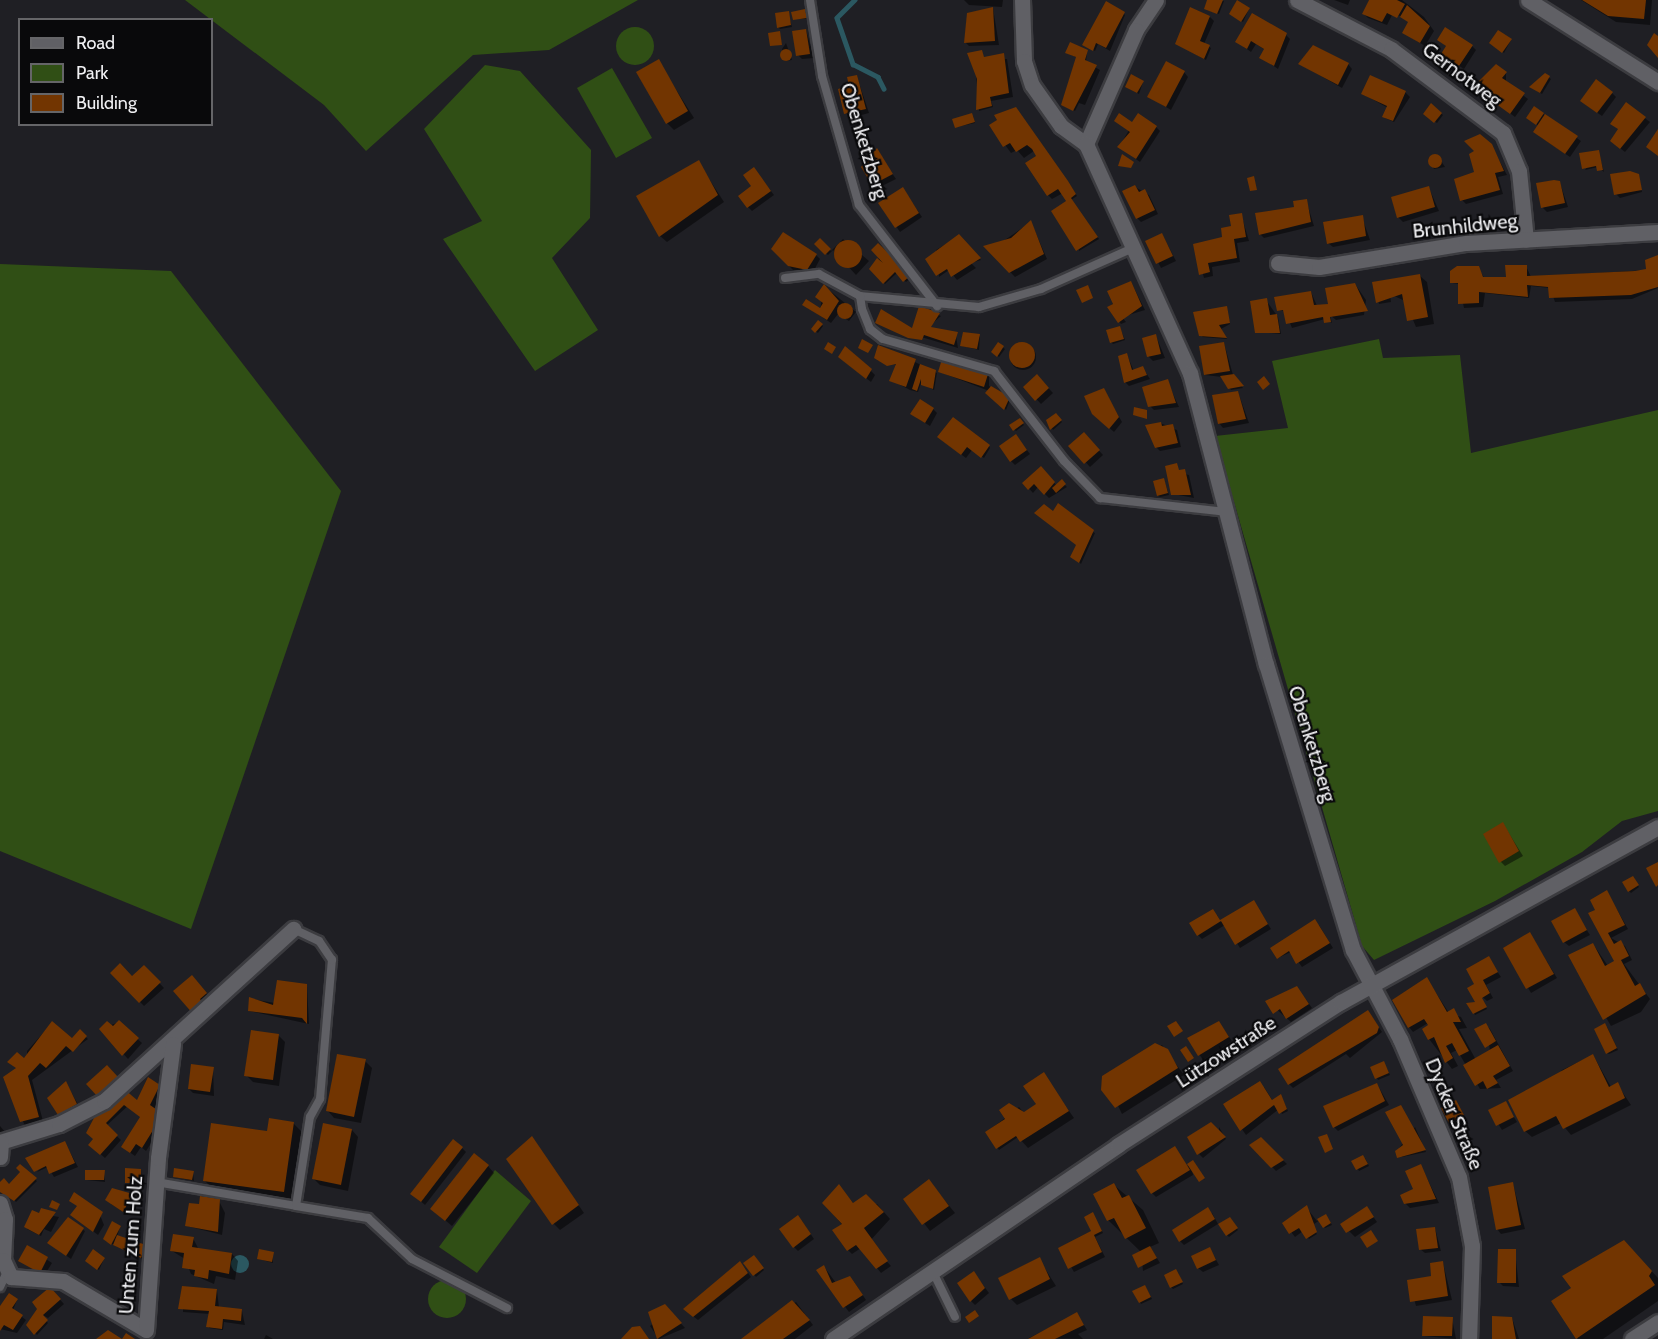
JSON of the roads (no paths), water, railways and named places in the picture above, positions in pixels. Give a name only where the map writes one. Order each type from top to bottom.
[{"type":"street","points":[[1022,0],[1022,42],[1032,85],[1060,126],[1086,144],[1136,30],[1156,0]]},
{"type":"street","name":"Gernotweg","points":[[1297,0],[1391,49],[1503,133],[1519,171],[1526,240]]},
{"type":"street","points":[[1528,0],[1658,82]]},
{"type":"street","name":"Obenketzberg","points":[[1086,144],[1190,373],[1226,512],[1308,805],[1353,950],[1370,985]]},
{"type":"street","name":"Brunhildweg","points":[[1278,262],[1319,267],[1466,243],[1658,232]]},
{"type":"street","name":"Lützowstraße","points":[[833,1339],[932,1270],[1370,985],[1658,827]]},
{"type":"street","points":[[0,1147],[88,1112],[153,1054],[173,1044],[293,930]]},
{"type":"street","name":"Dycker Straße","points":[[1370,985],[1400,1039],[1459,1177],[1472,1246],[1469,1339]]},
{"type":"street","name":"Unten zum Holz","points":[[148,1335],[156,1182],[173,1044]]},
{"type":"street","points":[[0,1203],[7,1272]]},
{"type":"street","name":"Unten zum Holz","points":[[7,1272],[24,1282],[69,1283],[148,1335]]},
{"type":"street","points":[[1632,1339],[1658,1322]]},
{"type":"lane","name":"Obenketzberg","points":[[810,0],[822,76],[860,205],[937,306]]},
{"type":"lane","points":[[785,278],[819,274],[860,296],[937,306],[1000,301],[1133,248]]},
{"type":"lane","points":[[860,296],[866,321],[883,339],[994,371],[1095,495],[1131,504],[1226,512]]},
{"type":"lane","points":[[293,930],[319,941],[332,960],[320,1099],[310,1117],[296,1206]]},
{"type":"lane","points":[[156,1182],[368,1218],[412,1259],[507,1308]]},
{"type":"lane","points":[[932,1270],[955,1317]]},
{"type":"lane","points":[[0,1287],[7,1272]]},
{"type":"water","points":[[236,1255],[244,1255],[249,1260],[247,1271],[236,1273],[231,1268],[231,1260]]},
{"type":"waterway","points":[[855,0],[837,18],[853,64],[878,77],[884,89]]}]
